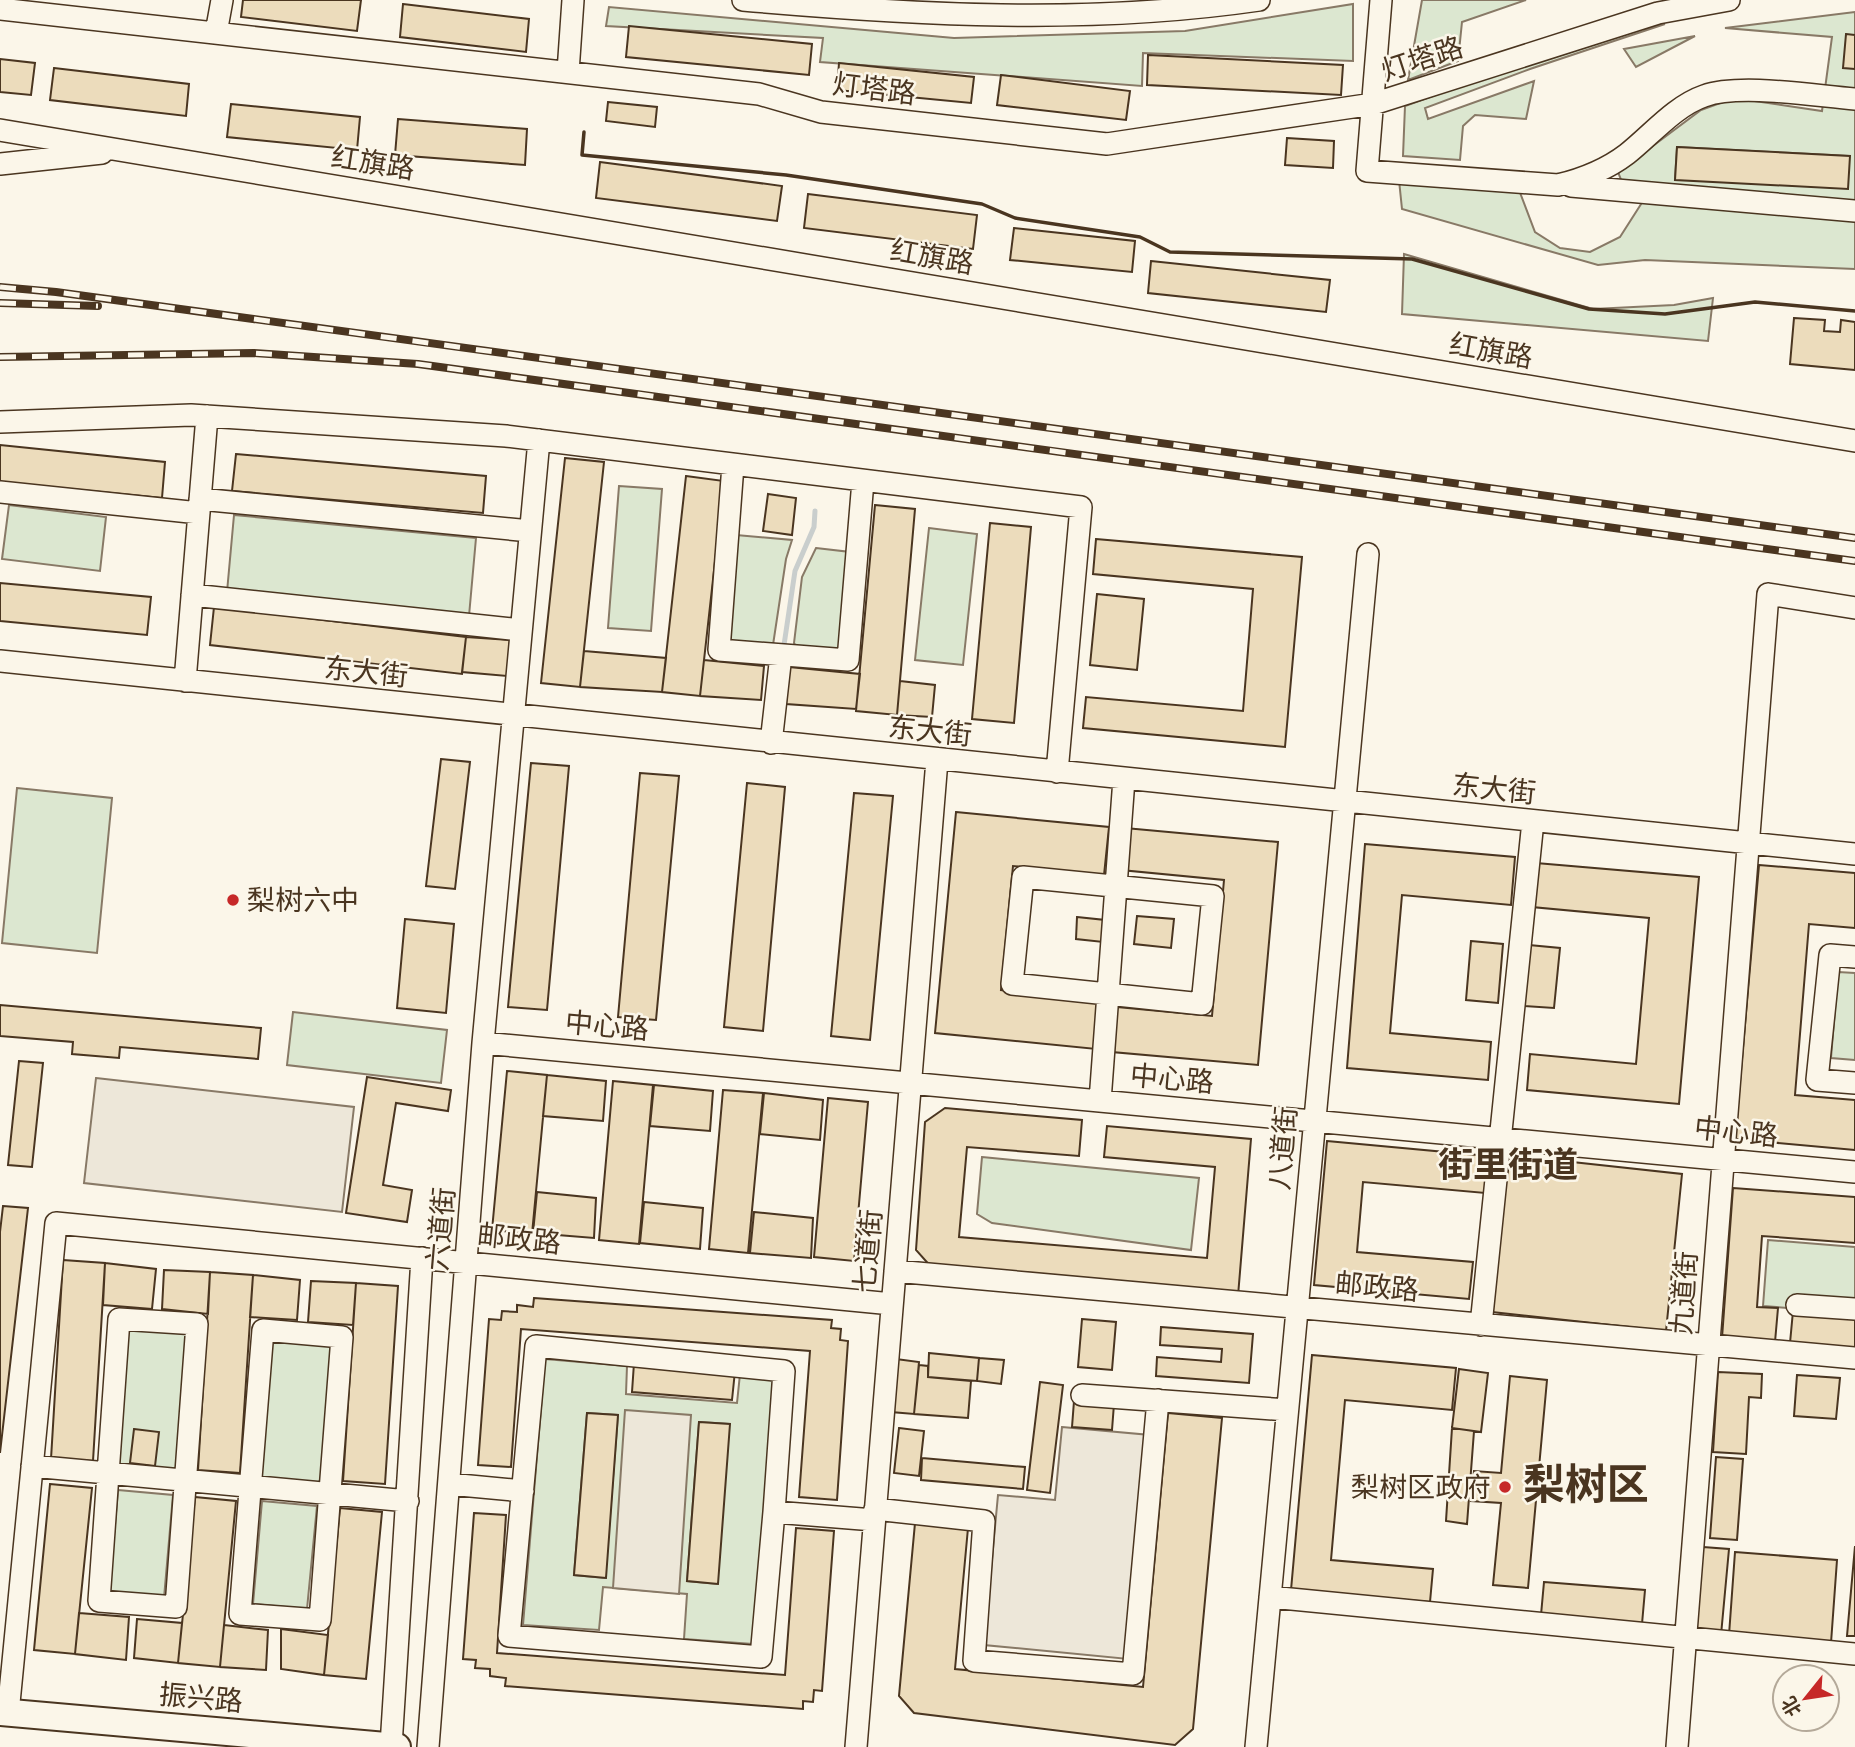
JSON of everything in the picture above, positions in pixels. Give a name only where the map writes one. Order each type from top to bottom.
[{"type":"main road","name":"振兴路","points":[[4,1713],[397,1747]]},
{"type":"street","points":[[216,33],[222,0]]},
{"type":"street","points":[[568,72],[573,0]]},
{"type":"street","points":[[743,0],[869,11],[1068,16],[1213,7],[1259,0]]},
{"type":"street","points":[[1381,0],[1367,171],[1855,211]]},
{"type":"street","name":"灯塔路","points":[[0,9],[759,94],[821,112],[1107,144],[1373,104],[1658,13],[1729,0]]},
{"type":"street","points":[[1558,185],[1586,178],[1624,156],[1679,111],[1703,96],[1727,90],[1855,99]]},
{"type":"street","name":"红旗路","points":[[0,130],[1855,441]]},
{"type":"street","points":[[0,164],[128,150]]},
{"type":"street","points":[[185,681],[207,416]]},
{"type":"street","points":[[0,422],[207,416],[539,440],[1081,507],[1057,772]]},
{"type":"street","name":"六道街","points":[[428,1747],[483,1042],[539,440]]},
{"type":"street","points":[[733,465],[719,650],[848,660],[863,481]]},
{"type":"street","points":[[0,492],[530,531]]},
{"type":"street","name":"八道街","points":[[1256,1747],[1368,554]]},
{"type":"street","name":"九道街","points":[[1676,1747],[1768,594],[1855,608]]},
{"type":"street","points":[[192,595],[521,631]]},
{"type":"street","points":[[771,743],[781,655]]},
{"type":"street","name":"东大街","points":[[0,661],[1855,854]]},
{"type":"street","name":"七道街","points":[[856,1747],[937,760]]},
{"type":"street","points":[[1100,1101],[1124,779]]},
{"type":"street","points":[[1481,1325],[1533,821]]},
{"type":"street","points":[[1023,877],[1116,886],[1213,897],[1202,1004],[1012,984],[1023,877]]},
{"type":"street","points":[[1855,957],[1830,954],[1817,1080],[1855,1083]]},
{"type":"street","name":"中心路","points":[[483,1042],[1855,1171]]},
{"type":"street","name":"邮政路","points":[[32,1465],[56,1223],[892,1304]]},
{"type":"street","points":[[391,1746],[422,1258]]},
{"type":"street","name":"邮政路","points":[[895,1270],[1855,1358]]},
{"type":"street","points":[[1797,1305],[1855,1310]]},
{"type":"street","points":[[119,1319],[197,1325],[186,1480],[176,1607],[99,1601],[119,1319]]},
{"type":"street","points":[[263,1331],[342,1337],[320,1620],[240,1614],[251,1486],[263,1331]]},
{"type":"street","points":[[536,1346],[784,1370],[774,1512],[761,1657],[509,1636],[536,1346]]},
{"type":"street","points":[[1082,1395],[1287,1410]]},
{"type":"street","points":[[774,1512],[984,1521],[974,1661],[1133,1674],[1158,1400]]},
{"type":"street","points":[[4,1713],[32,1465],[408,1501]]},
{"type":"street","points":[[449,1485],[523,1491]]},
{"type":"street","points":[[1269,1597],[1855,1654]]},
{"type":"green space","points":[[1422,0],[1526,0],[1462,22],[1458,61],[1408,80]]},
{"type":"green space","points":[[1353,4],[1353,61],[1143,53],[1142,86],[820,62],[823,38],[606,26],[609,7],[954,38],[1185,31]]},
{"type":"green space","points":[[1855,12],[1855,269],[1645,260],[1598,265],[1402,209],[1399,180],[1519,190],[1535,232],[1560,248],[1590,252],[1620,237],[1643,201],[1624,187],[1618,172],[1701,110],[1734,98],[1822,111],[1832,37],[1725,28]],"holes":[[[1677,147],[1849,156],[1675,179]]]},
{"type":"green space","points":[[1665,24],[1530,69],[1425,108],[1428,119],[1534,81],[1526,119],[1475,115],[1463,126],[1460,160],[1403,156],[1405,106],[1583,42]]},
{"type":"green space","points":[[1695,36],[1636,67],[1624,49]]},
{"type":"green space","points":[[1404,254],[1593,309],[1674,305],[1713,298],[1708,341],[1402,314]]},
{"type":"green space","points":[[619,486],[662,489],[651,631],[608,628]]},
{"type":"green space","points":[[9,505],[106,517],[100,571],[2,559]]},
{"type":"green space","points":[[234,515],[476,538],[469,616],[227,592]]},
{"type":"green space","points":[[929,528],[977,534],[963,665],[915,660]]},
{"type":"green space","points":[[736,535],[792,540],[786,559],[773,645],[726,642]]},
{"type":"green space","points":[[816,548],[850,552],[841,651],[797,648],[794,643],[802,577]]},
{"type":"green space","points":[[17,788],[112,798],[97,953],[2,943]]},
{"type":"green space","points":[[1838,972],[1855,973],[1855,1060],[1831,1058]]},
{"type":"green space","points":[[293,1012],[447,1030],[441,1083],[287,1065]]},
{"type":"green space","points":[[982,1157],[1199,1178],[1191,1250],[992,1223],[977,1214]]},
{"type":"green space","points":[[1768,1240],[1855,1247],[1855,1313],[1763,1306]]},
{"type":"green space","points":[[128,1328],[188,1333],[178,1470],[117,1465]]},
{"type":"green space","points":[[271,1341],[332,1346],[321,1483],[260,1478]]},
{"type":"green space","points":[[545,1359],[627,1366],[626,1394],[737,1403],[740,1374],[776,1377],[753,1644],[684,1639],[687,1594],[603,1587],[599,1630],[523,1625]],"holes":[[[587,1413],[618,1415],[605,1578],[574,1575]],[[699,1422],[729,1424],[717,1584],[687,1581]]]},
{"type":"green space","points":[[118,1490],[173,1495],[164,1598],[109,1593]]},
{"type":"green space","points":[[262,1501],[317,1506],[307,1609],[253,1604]]},
{"type":"shaded area","points":[[96,1078],[354,1107],[342,1212],[84,1183]]},
{"type":"shaded area","points":[[625,1410],[691,1415],[679,1594],[613,1588]]},
{"type":"shaded area","points":[[1062,1427],[1150,1435],[1128,1659],[984,1645],[998,1495],[1055,1500]]},
{"type":"building","points":[[243,0],[361,0],[357,31],[241,17]]},
{"type":"building","points":[[403,4],[529,19],[526,52],[400,37]]},
{"type":"building","points":[[629,26],[812,44],[809,75],[626,57]]},
{"type":"building","points":[[1846,34],[1855,35],[1855,69],[1843,68]]},
{"type":"building","points":[[1148,55],[1343,65],[1341,95],[1147,85]]},
{"type":"building","points":[[0,59],[35,63],[31,95],[0,92]]},
{"type":"building","points":[[839,63],[974,77],[971,103],[837,90]]},
{"type":"building","points":[[54,68],[189,84],[186,116],[50,100]]},
{"type":"building","points":[[1001,75],[1130,91],[1126,120],[997,105]]},
{"type":"building","points":[[608,102],[657,107],[655,127],[606,121]]},
{"type":"building","points":[[231,104],[360,117],[357,150],[227,137]]},
{"type":"building","points":[[398,119],[527,129],[525,165],[395,155]]},
{"type":"building","points":[[1287,138],[1334,141],[1333,168],[1285,165]]},
{"type":"building","points":[[1677,147],[1850,156],[1848,189],[1675,180]]},
{"type":"building","points":[[600,162],[782,186],[777,221],[596,198]]},
{"type":"building","points":[[808,194],[977,215],[973,249],[804,228]]},
{"type":"building","points":[[1014,228],[1135,241],[1132,272],[1010,260]]},
{"type":"building","points":[[1151,261],[1330,280],[1326,312],[1148,293]]},
{"type":"building","points":[[1794,318],[1825,320],[1824,331],[1840,332],[1841,320],[1855,322],[1855,370],[1790,364]]},
{"type":"building","points":[[0,445],[165,462],[162,498],[0,482]]},
{"type":"building","points":[[236,454],[486,476],[483,513],[232,491]]},
{"type":"building","points":[[565,458],[604,462],[580,687],[541,683]]},
{"type":"building","points":[[686,476],[724,481],[700,696],[662,692]]},
{"type":"building","points":[[768,494],[796,498],[792,535],[763,531]]},
{"type":"building","points":[[875,505],[915,509],[897,715],[856,711]]},
{"type":"building","points":[[990,523],[1031,527],[1014,723],[972,719]]},
{"type":"building","points":[[1096,539],[1302,557],[1285,747],[1083,728],[1086,697],[1243,711],[1253,589],[1093,574]]},
{"type":"building","points":[[0,583],[151,597],[147,635],[0,621]]},
{"type":"building","points":[[1097,594],[1144,599],[1137,670],[1090,665]]},
{"type":"building","points":[[214,607],[466,637],[462,674],[210,645]]},
{"type":"building","points":[[466,637],[510,640],[507,676],[462,672]]},
{"type":"building","points":[[584,651],[666,658],[662,692],[580,687]]},
{"type":"building","points":[[704,660],[764,666],[761,700],[700,696]]},
{"type":"building","points":[[789,667],[860,674],[856,709],[786,704]]},
{"type":"building","points":[[900,681],[935,685],[932,717],[897,715]]},
{"type":"building","points":[[441,759],[470,762],[455,889],[426,886]]},
{"type":"building","points":[[531,763],[569,766],[547,1010],[508,1007]]},
{"type":"building","points":[[640,773],[679,776],[656,1020],[618,1017]]},
{"type":"building","points":[[747,783],[785,787],[763,1031],[724,1027]]},
{"type":"building","points":[[854,793],[893,796],[870,1040],[831,1036]]},
{"type":"building","points":[[956,812],[1109,827],[1104,875],[1013,866],[1001,990],[1101,1000],[1096,1049],[935,1033]]},
{"type":"building","points":[[1125,828],[1278,842],[1258,1065],[1112,1052],[1117,1007],[1212,1016],[1224,880],[1121,870]]},
{"type":"building","points":[[1365,844],[1515,857],[1511,905],[1402,895],[1390,1033],[1491,1042],[1488,1080],[1347,1068]]},
{"type":"building","points":[[1536,863],[1699,877],[1679,1104],[1527,1090],[1530,1054],[1636,1064],[1649,918],[1532,907]]},
{"type":"building","points":[[1759,865],[1855,873],[1855,928],[1809,924],[1795,1095],[1855,1100],[1855,1150],[1735,1139]]},
{"type":"building","points":[[1137,916],[1174,919],[1171,948],[1134,944]]},
{"type":"building","points":[[1077,917],[1105,920],[1103,942],[1076,939]]},
{"type":"building","points":[[405,919],[454,924],[446,1013],[397,1008]]},
{"type":"building","points":[[1471,941],[1503,944],[1498,1003],[1466,1000]]},
{"type":"building","points":[[1529,945],[1560,948],[1554,1008],[1524,1006]]},
{"type":"building","points":[[0,1005],[261,1028],[258,1059],[120,1047],[119,1058],[72,1054],[73,1042],[0,1036]]},
{"type":"building","points":[[19,1061],[43,1063],[32,1167],[8,1165]]},
{"type":"building","points":[[507,1071],[547,1075],[532,1234],[492,1230]]},
{"type":"building","points":[[547,1075],[606,1081],[603,1121],[543,1116]]},
{"type":"building","points":[[367,1077],[451,1090],[448,1111],[396,1103],[383,1185],[412,1190],[407,1222],[346,1213]]},
{"type":"building","points":[[613,1081],[653,1085],[639,1244],[599,1240]]},
{"type":"building","points":[[654,1085],[713,1091],[710,1131],[650,1126]]},
{"type":"building","points":[[723,1090],[763,1093],[748,1253],[709,1249]]},
{"type":"building","points":[[764,1093],[823,1100],[820,1140],[760,1134]]},
{"type":"building","points":[[828,1098],[868,1102],[854,1261],[814,1257]]},
{"type":"building","points":[[945,1108],[1082,1120],[1079,1156],[967,1147],[959,1237],[1207,1258],[1215,1167],[1104,1157],[1107,1126],[1251,1139],[1238,1296],[933,1269],[916,1250],[925,1122]]},
{"type":"building","points":[[1327,1141],[1488,1156],[1485,1193],[1363,1182],[1357,1252],[1473,1262],[1469,1299],[1314,1285]]},
{"type":"building","points":[[1509,1155],[1682,1174],[1666,1331],[1492,1312]]},
{"type":"building","points":[[1733,1188],[1855,1197],[1855,1243],[1762,1236],[1757,1307],[1778,1308],[1775,1342],[1722,1338]]},
{"type":"building","points":[[537,1192],[596,1198],[594,1238],[533,1233]]},
{"type":"building","points":[[644,1202],[703,1208],[700,1249],[640,1243]]},
{"type":"building","points":[[3,1206],[28,1208],[0,1453],[0,1232]]},
{"type":"building","points":[[754,1212],[813,1218],[811,1258],[750,1253]]},
{"type":"building","points":[[63,1260],[105,1263],[93,1461],[51,1459]]},
{"type":"building","points":[[105,1263],[156,1269],[152,1309],[103,1305]]},
{"type":"building","points":[[164,1270],[210,1272],[208,1314],[162,1309]]},
{"type":"building","points":[[210,1272],[253,1275],[240,1473],[198,1470]]},
{"type":"building","points":[[253,1275],[300,1280],[297,1320],[250,1317]]},
{"type":"building","points":[[311,1281],[356,1283],[353,1325],[308,1322]]},
{"type":"building","points":[[356,1283],[398,1286],[385,1484],[343,1481]]},
{"type":"building","points":[[534,1298],[832,1320],[831,1328],[841,1329],[840,1340],[848,1341],[837,1500],[799,1497],[810,1351],[521,1329],[511,1467],[478,1465],[489,1319],[501,1320],[502,1311],[517,1312],[517,1305],[533,1307]]},
{"type":"building","points":[[1793,1311],[1855,1317],[1855,1349],[1790,1343]]},
{"type":"building","points":[[1082,1319],[1116,1322],[1112,1370],[1078,1367]]},
{"type":"building","points":[[1161,1327],[1253,1334],[1249,1383],[1156,1376],[1157,1357],[1221,1362],[1222,1349],[1160,1345]]},
{"type":"building","points":[[929,1353],[979,1358],[977,1381],[928,1377]]},
{"type":"building","points":[[1312,1355],[1456,1368],[1452,1410],[1345,1400],[1331,1560],[1433,1569],[1430,1602],[1291,1590]]},
{"type":"building","points":[[979,1358],[1004,1360],[1001,1384],[977,1381]]},
{"type":"building","points":[[896,1359],[919,1362],[914,1414],[891,1412]]},
{"type":"building","points":[[634,1363],[735,1371],[732,1400],[632,1392]]},
{"type":"building","points":[[919,1365],[928,1366],[928,1377],[971,1381],[968,1418],[914,1414]]},
{"type":"building","points":[[1459,1369],[1488,1373],[1481,1432],[1452,1428]]},
{"type":"building","points":[[1718,1372],[1762,1374],[1761,1398],[1749,1397],[1746,1454],[1713,1452]]},
{"type":"building","points":[[1797,1375],[1840,1378],[1836,1419],[1794,1416]]},
{"type":"building","name":"梨树区政府","points":[[1510,1376],[1547,1380],[1528,1588],[1493,1585],[1501,1503],[1471,1501],[1474,1471],[1501,1473]]},
{"type":"building","points":[[1040,1382],[1063,1385],[1050,1493],[1027,1490]]},
{"type":"building","points":[[1074,1401],[1114,1404],[1112,1430],[1072,1427]]},
{"type":"building","points":[[587,1413],[618,1415],[606,1578],[574,1575]]},
{"type":"building","points":[[1168,1413],[1222,1418],[1193,1729],[1175,1745],[914,1713],[899,1696],[915,1523],[968,1528],[955,1669],[1143,1687]]},
{"type":"building","points":[[699,1422],[730,1424],[718,1584],[687,1581]]},
{"type":"building","points":[[899,1428],[924,1431],[919,1476],[894,1473]]},
{"type":"building","points":[[1452,1428],[1474,1431],[1467,1524],[1446,1521]]},
{"type":"building","points":[[134,1429],[159,1432],[155,1466],[130,1463]]},
{"type":"building","points":[[1716,1457],[1743,1459],[1737,1540],[1710,1538]]},
{"type":"building","points":[[922,1458],[1025,1467],[1023,1489],[921,1480]]},
{"type":"building","points":[[50,1484],[92,1488],[75,1654],[34,1650]]},
{"type":"building","points":[[195,1497],[236,1501],[220,1667],[178,1663]]},
{"type":"building","points":[[340,1508],[382,1512],[366,1679],[324,1675]]},
{"type":"building","points":[[474,1513],[506,1515],[497,1653],[785,1675],[796,1528],[834,1531],[822,1691],[814,1690],[813,1702],[803,1701],[803,1709],[505,1686],[506,1678],[490,1676],[490,1669],[475,1668],[476,1660],[463,1659]]},
{"type":"building","points":[[1855,1546],[1855,1636],[1847,1636]]},
{"type":"building","points":[[1703,1547],[1729,1549],[1721,1635],[1696,1633]]},
{"type":"building","points":[[1735,1552],[1837,1560],[1831,1643],[1729,1635]]},
{"type":"building","points":[[1544,1582],[1645,1590],[1642,1624],[1541,1615]]},
{"type":"building","points":[[79,1613],[129,1617],[126,1660],[75,1654]]},
{"type":"building","points":[[137,1619],[182,1623],[178,1663],[134,1658]]},
{"type":"building","points":[[224,1625],[268,1630],[266,1670],[220,1667]]},
{"type":"building","points":[[281,1629],[328,1635],[324,1675],[281,1669]]},
{"type":"waterway","points":[[784,645],[795,571],[814,527],[815,511]]},
{"type":"railway","points":[[0,287],[56,292],[1855,538]]},
{"type":"railway","points":[[0,303],[98,306]]},
{"type":"railway","points":[[0,357],[254,353],[418,364],[1855,561]]},
{"type":"wall","points":[[584,132],[582,155],[786,175],[982,204],[1015,218],[1140,237],[1170,252],[1412,259],[1589,309],[1665,314],[1755,302],[1855,311]]},
{"type":"place","name":"梨树六中","points":[[233,900]]},
{"type":"place","name":"梨树区政府","points":[[1505,1487]]},
{"type":"district","name":"街里街道","points":[[1508,1165]]},
{"type":"district","name":"梨树区","points":[[1586,1484]]}]
